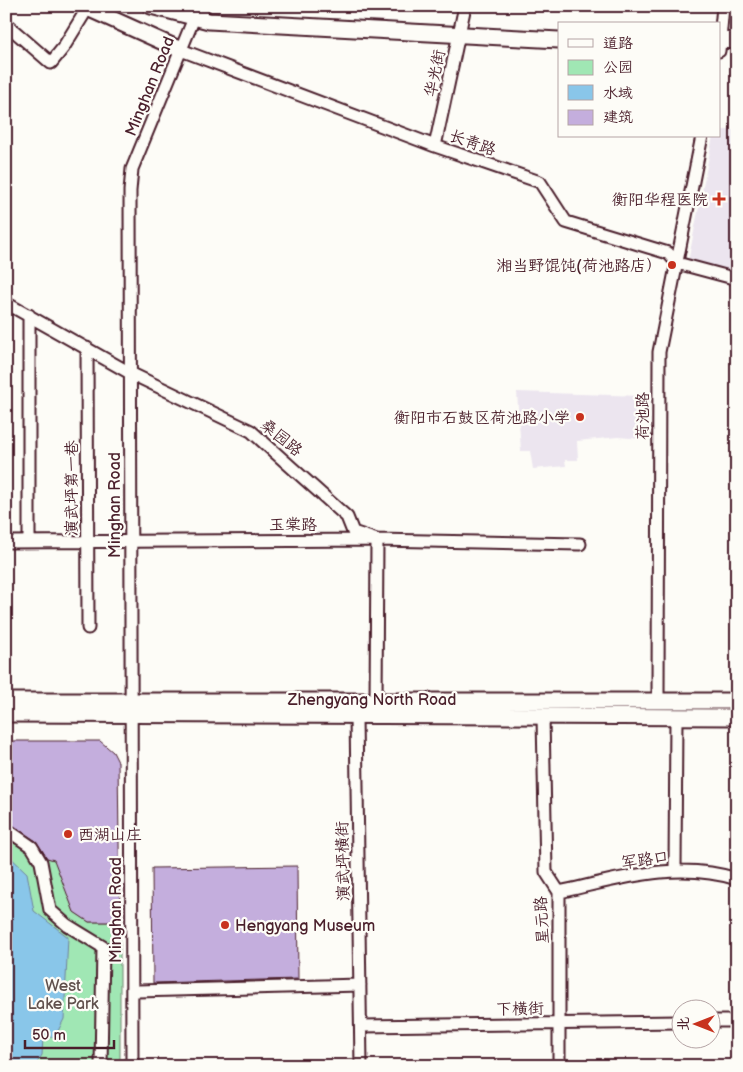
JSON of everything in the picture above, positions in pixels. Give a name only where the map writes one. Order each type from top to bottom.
[{"type":"main road","points":[[151,6],[196,13],[460,30],[558,40]]},
{"type":"main road","points":[[85,7],[184,51]]},
{"type":"main road","points":[[460,30],[558,31]]},
{"type":"main road","points":[[720,45],[737,40]]},
{"type":"main road","points":[[720,45],[737,49]]},
{"type":"main road","name":"Zhengyang North Road","points":[[6,701],[356,717],[737,717]]},
{"type":"main road","name":"Zhengyang North Road","points":[[6,714],[133,708],[376,702],[737,701]]},
{"type":"street","name":"华光街","points":[[435,146],[465,6]]},
{"type":"street","points":[[720,45],[723,6]]},
{"type":"street","points":[[6,24],[51,62],[63,48],[85,7]]},
{"type":"street","name":"Minghan Road","points":[[132,1066],[133,374],[130,191],[132,169],[184,51],[196,13]]},
{"type":"street","name":"长青路","points":[[184,51],[435,146],[540,182],[566,222],[668,253],[677,263],[737,279]]},
{"type":"street","name":"荷池路","points":[[658,700],[659,352],[702,138]]},
{"type":"street","name":"桑园路","points":[[6,303],[133,374],[251,431],[347,518],[353,532],[377,540]]},
{"type":"street","points":[[29,315],[29,542]]},
{"type":"street","name":"演武坪第一巷","points":[[87,348],[88,628]]},
{"type":"street","points":[[376,702],[377,540]]},
{"type":"street","name":"玉棠路","points":[[6,542],[377,540],[580,544]]},
{"type":"street","name":"Minghan Road","points":[[133,708],[137,1066]]},
{"type":"street","name":"演武坪横街","points":[[356,717],[361,1066]]},
{"type":"street","name":"星元路","points":[[543,717],[546,872],[559,892],[559,1066]]},
{"type":"street","points":[[676,717],[676,870]]},
{"type":"street","points":[[6,829],[32,847],[41,862],[50,910],[67,925],[104,947],[101,1066]]},
{"type":"street","name":"军路口","points":[[559,892],[652,871],[715,872],[737,879]]},
{"type":"street","points":[[137,991],[360,985]]},
{"type":"street","points":[[720,1021],[737,1021]]},
{"type":"street","name":"下横街","points":[[361,1026],[670,1022]]},
{"type":"shaded area","name":"衡阳华程医院","points":[[720,130],[737,130],[737,274],[688,262],[713,138],[720,138]]},
{"type":"shaded area","name":"衡阳市石鼓区荷池路小学","points":[[517,392],[642,396],[642,439],[618,437],[577,441],[578,460],[565,460],[566,466],[533,469],[530,451],[521,451]]},
{"type":"green space","name":"West Lake Park","points":[[6,826],[41,856],[55,860],[74,912],[89,922],[120,922],[120,1066],[6,1066]]},
{"type":"water","points":[[6,853],[27,873],[34,911],[68,937],[64,1019],[55,1037],[43,1037],[42,1055],[35,1066],[6,1066]]},
{"type":"building","name":"西湖山庄","points":[[6,741],[100,741],[113,752],[118,762],[120,922],[89,922],[74,912],[54,860],[47,858],[36,841],[6,822]]},
{"type":"building","name":"Hengyang Museum","points":[[297,866],[298,979],[153,983],[152,868]]},
{"type":"place","name":"衡阳华程医院","points":[[719,199]]},
{"type":"place","name":"湘当野馄饨(荷池路店）","points":[[672,265]]},
{"type":"place","name":"衡阳市石鼓区荷池路小学","points":[[580,417]]},
{"type":"place","name":"西湖山庄","points":[[68,834]]},
{"type":"place","name":"Hengyang Museum","points":[[225,925]]}]
